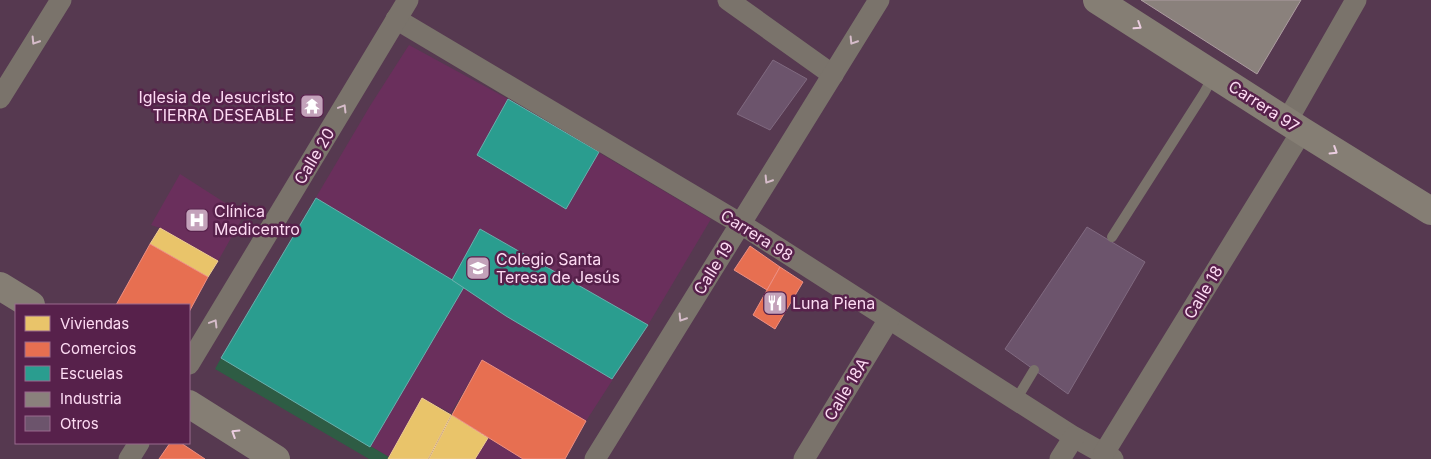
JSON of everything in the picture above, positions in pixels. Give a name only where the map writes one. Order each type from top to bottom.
[{"type":"street","points":[[0,98],[61,0]]},
{"type":"street","name":"Calle 20","points":[[190,362],[408,0]]},
{"type":"street","points":[[728,0],[833,75]]},
{"type":"street","name":"Calle 19","points":[[595,459],[879,0]]},
{"type":"street","name":"Carrera 97","points":[[1097,0],[1431,211]]},
{"type":"street","name":"Calle 18","points":[[1109,456],[1294,126],[1356,0]]},
{"type":"street","name":"Carrera 98","points":[[396,20],[741,224],[1074,437],[1109,456]]},
{"type":"street","points":[[0,286],[29,304]]},
{"type":"street","name":"Calle 18A","points":[[804,459],[889,319]]},
{"type":"street","points":[[190,405],[276,459]]},
{"type":"street","points":[[1060,459],[1074,437]]},
{"type":"street","points":[[129,459],[138,444]]},
{"type":"lane","points":[[1112,237],[1204,93],[1214,74]]},
{"type":"lane","points":[[1016,400],[1034,370]]},
{"type":"shaded area","name":"Colegio Santa Teresa de Jesús","points":[[409,45],[508,99],[711,219],[648,325],[586,421],[482,360],[451,413],[422,398],[389,457],[221,358],[370,106]]},
{"type":"shaded area","name":"Clínica Medicentro","points":[[180,174],[244,215],[218,261],[160,228],[151,225]]},
{"type":"shaded area","points":[[488,438],[523,459],[475,459]]},
{"type":"green space","points":[[221,358],[389,457],[388,459],[369,459],[215,369]]},
{"type":"building: Viviendas","points":[[160,228],[218,261],[208,277],[150,244]]},
{"type":"building: Viviendas","points":[[422,398],[451,415],[428,459],[388,459]]},
{"type":"building: Viviendas","points":[[452,415],[488,438],[475,459],[429,459]]},
{"type":"building: Comercios","points":[[150,244],[208,277],[190,310],[190,304],[117,304]]},
{"type":"building: Comercios","points":[[750,246],[780,267],[767,290],[734,270]]},
{"type":"building: Comercios","name":"Luna Piena","points":[[780,267],[803,282],[775,329],[753,315]]},
{"type":"building: Comercios","points":[[482,360],[586,421],[565,459],[523,459],[452,415]]},
{"type":"building: Comercios","points":[[169,444],[182,444],[205,459],[159,459]]},
{"type":"building: Escuelas","points":[[508,99],[599,152],[566,209],[477,155]]},
{"type":"building: Escuelas","points":[[316,198],[464,287],[370,447],[221,358]]},
{"type":"building: Escuelas","points":[[480,229],[648,325],[612,379],[506,316],[452,280]]},
{"type":"building: Industria","points":[[1141,0],[1301,0],[1257,74]]},
{"type":"building: Otros","points":[[773,60],[807,79],[770,130],[737,114]]},
{"type":"building: Otros","points":[[1087,227],[1145,262],[1068,394],[1005,349]]},
{"type":"place","name":"Iglesia de Jesucristo TIERRA DESEABLE","points":[[312,106]]},
{"type":"place","name":"Clínica Medicentro","points":[[197,220]]},
{"type":"place","name":"Colegio Santa Teresa de Jesús","points":[[478,268]]},
{"type":"place","name":"Luna Piena","points":[[775,303]]}]
